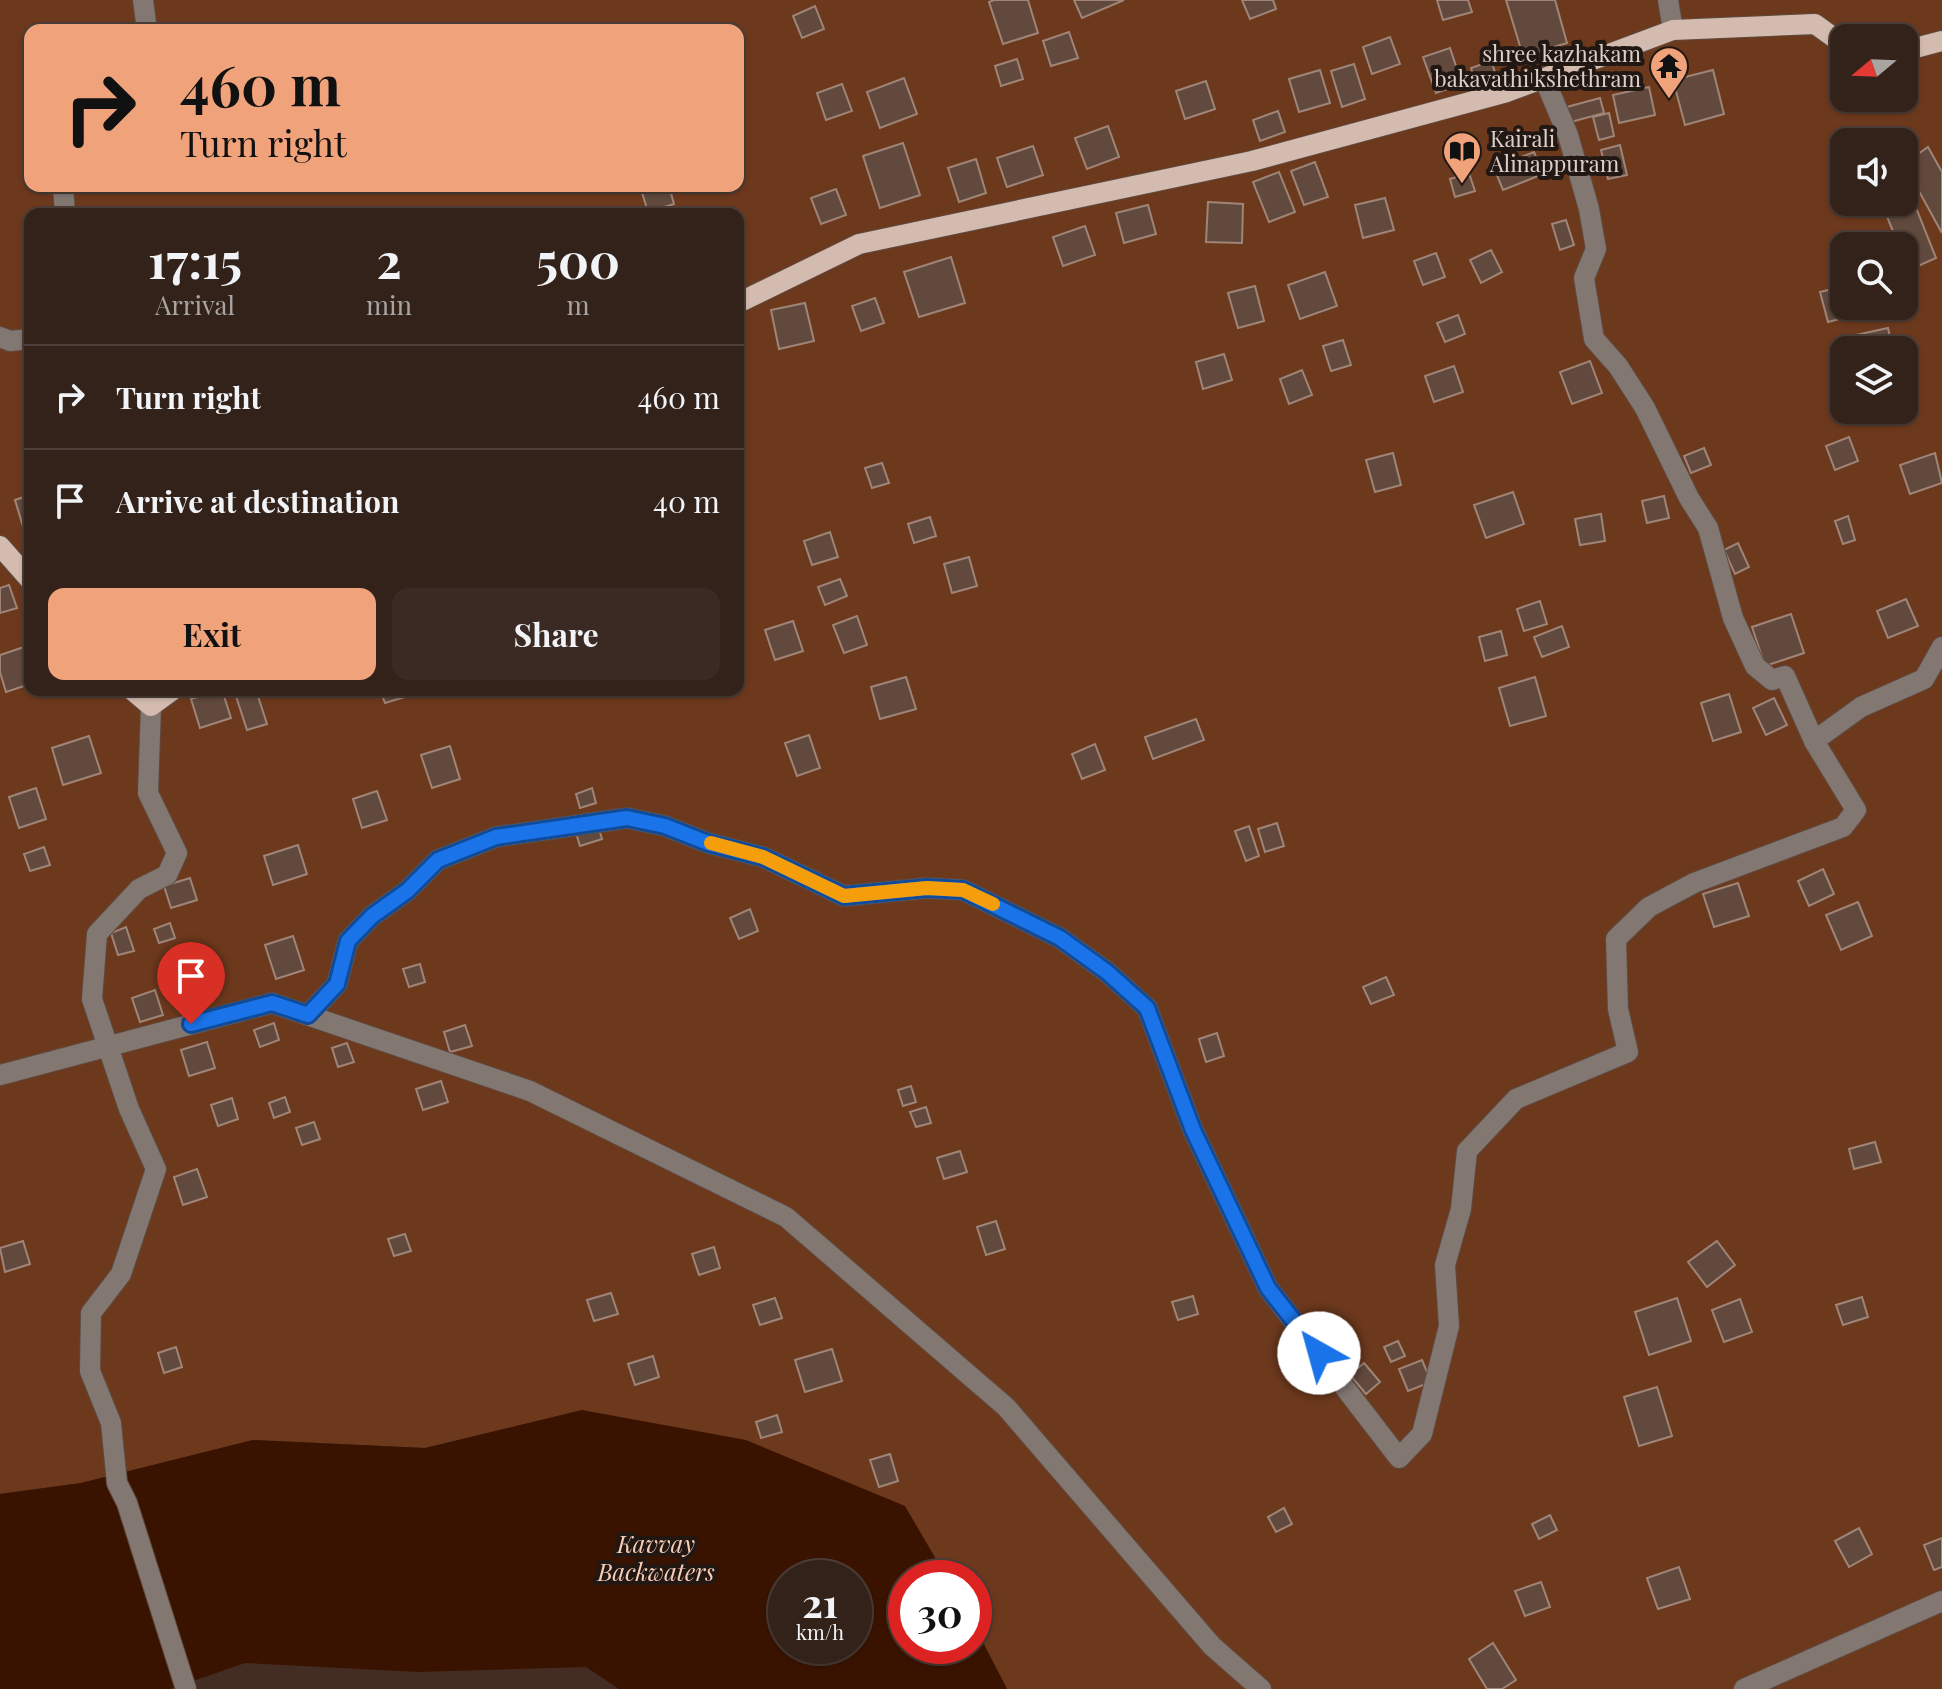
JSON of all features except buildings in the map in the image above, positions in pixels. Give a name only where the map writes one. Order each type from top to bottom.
[{"type":"main road","points":[[744,300],[859,244],[1252,161],[1507,92],[1673,30],[1815,24],[1830,35]]},
{"type":"main road","points":[[1918,47],[1942,41]]},
{"type":"main road","points":[[0,546],[24,573]]},
{"type":"main road","points":[[139,696],[151,706],[165,696]]},
{"type":"street","points":[[143,0],[146,24]]},
{"type":"street","points":[[1668,0],[1673,30]]},
{"type":"street","points":[[308,1015],[337,984],[348,941],[372,916],[407,891],[438,860],[496,837],[627,818],[665,826],[708,843],[763,857],[844,896],[927,888],[963,890],[1060,938],[1107,972],[1147,1008],[1193,1130],[1268,1288],[1399,1458],[1422,1434],[1449,1326],[1445,1265],[1461,1209],[1467,1151],[1516,1099],[1628,1052],[1618,1009],[1616,939],[1649,907],[1694,883],[1843,827],[1856,810],[1814,741],[1785,676],[1772,680],[1755,666],[1733,618],[1708,528],[1689,498],[1645,408],[1618,366],[1594,339],[1584,278],[1596,249],[1589,209],[1568,135],[1544,78]]},
{"type":"street","points":[[0,337],[10,341],[24,340]]},
{"type":"street","points":[[1814,741],[1861,707],[1924,679],[1942,647]]},
{"type":"street","points":[[151,706],[148,793],[177,853],[167,875],[139,889],[97,934],[92,999],[129,1109],[156,1169],[121,1274],[91,1313],[90,1371],[111,1423],[117,1483],[127,1503],[186,1689]]},
{"type":"street","points":[[0,1075],[272,1003],[530,1091],[786,1217],[1006,1407],[1212,1646],[1261,1689]]},
{"type":"street","points":[[1744,1689],[1942,1601]]},
{"type":"shaded area","points":[[0,0],[1942,0],[1942,1689],[1007,1689],[992,1660],[992,1560],[936,1560],[904,1506],[582,1410],[425,1448],[253,1440],[81,1483],[0,1494]]},
{"type":"water","name":"Kavvay Backwaters","points":[[582,1410],[746,1440],[905,1506],[936,1560],[888,1560],[888,1664],[992,1664],[992,1660],[1007,1689],[619,1689],[586,1667],[418,1672],[245,1663],[170,1689],[0,1689],[0,1494],[81,1483],[253,1440],[425,1448]]},
{"type":"slow traffic","points":[[711,843],[763,857],[844,896],[927,888],[963,890],[993,904]]},
{"type":"place","name":"shree kazhakam bakavathi kshethram","points":[[1669,100]]},
{"type":"place","name":"Kairali Alinappuram","points":[[1462,185]]},
{"type":"route","points":[[191,1024],[272,1003],[308,1015],[337,984],[348,941],[372,916],[407,891],[438,860],[471,850],[496,837],[627,818],[665,826],[708,843],[763,857],[844,896],[927,888],[963,890],[1060,938],[1107,972],[1147,1008],[1193,1130],[1268,1288],[1319,1353]]}]
